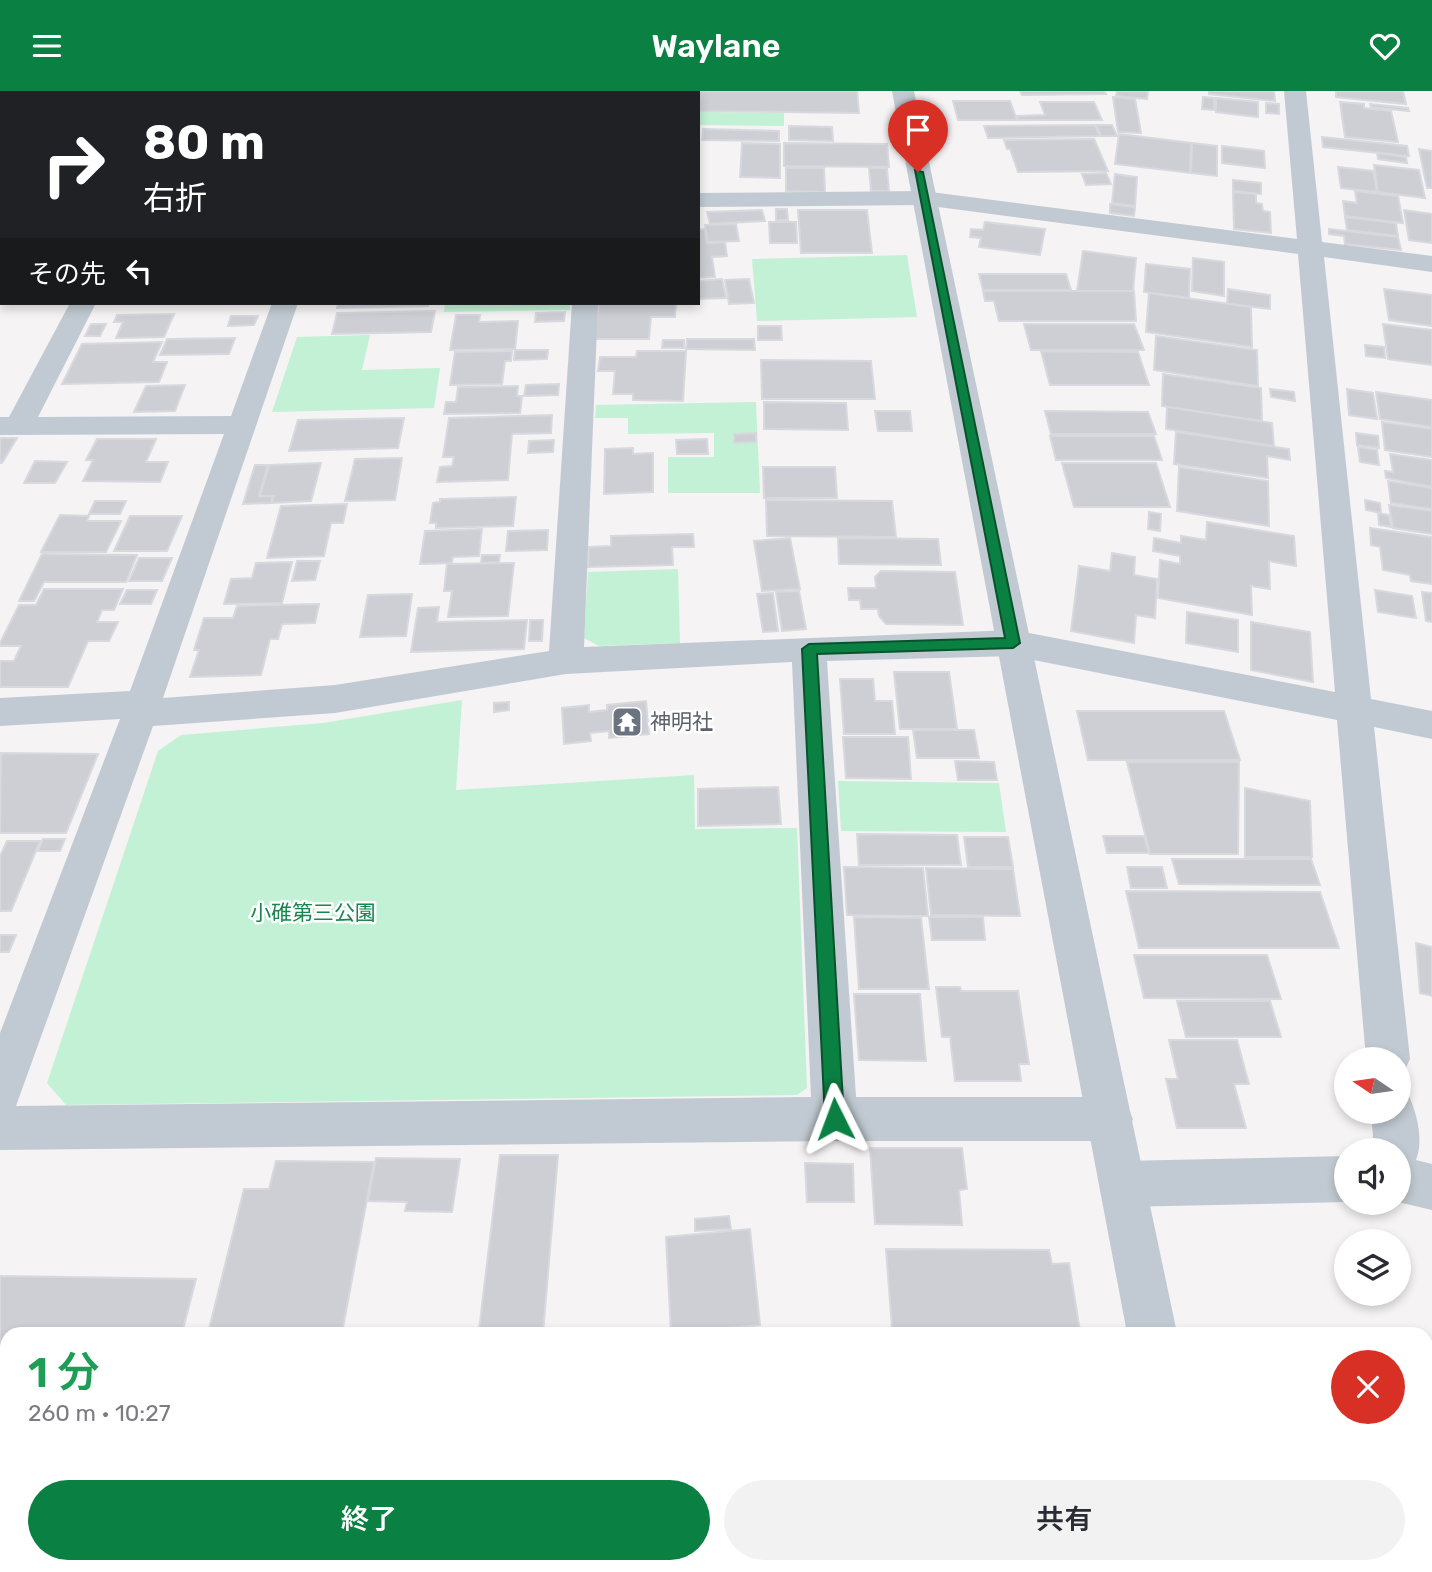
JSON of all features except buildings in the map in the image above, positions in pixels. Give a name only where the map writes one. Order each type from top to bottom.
[{"type":"street","points":[[903,91],[1151,1327]]},
{"type":"street","points":[[1296,91],[1387,1047]]},
{"type":"street","points":[[700,200],[923,198],[1432,264]]},
{"type":"street","points":[[10,425],[82,305]]},
{"type":"street","points":[[0,1092],[141,709],[284,305]]},
{"type":"street","points":[[566,661],[585,305]]},
{"type":"street","points":[[10,425],[242,425]]},
{"type":"street","points":[[0,712],[141,709],[335,699],[566,661],[809,649],[1013,643],[1432,725]]},
{"type":"street","points":[[809,649],[835,1119]]},
{"type":"street","points":[[0,1128],[835,1119],[1110,1119]]},
{"type":"street","points":[[1122,1184],[1334,1179]]},
{"type":"green space","points":[[700,112],[784,113],[784,126],[700,125]]},
{"type":"green space","points":[[907,255],[917,317],[757,321],[752,259]]},
{"type":"green space","points":[[445,305],[570,305],[570,310],[444,312]]},
{"type":"green space","points":[[370,335],[362,370],[440,368],[434,408],[272,412],[297,337]]},
{"type":"green space","points":[[756,402],[760,493],[668,493],[668,457],[714,457],[714,433],[628,434],[628,418],[595,418],[596,405]]},
{"type":"green space","points":[[678,569],[680,643],[599,646],[584,638],[588,572]]},
{"type":"green space","name":"小碓第三公園","points":[[462,700],[456,790],[694,775],[695,829],[797,828],[807,1088],[797,1095],[66,1105],[47,1083],[158,751],[181,735],[323,723]]},
{"type":"green space","points":[[838,781],[999,783],[1006,832],[841,831]]},
{"type":"place","name":"神明社","points":[[627,722]]},
{"type":"route","points":[[835,1119],[809,649],[1013,643],[918,172]]}]
